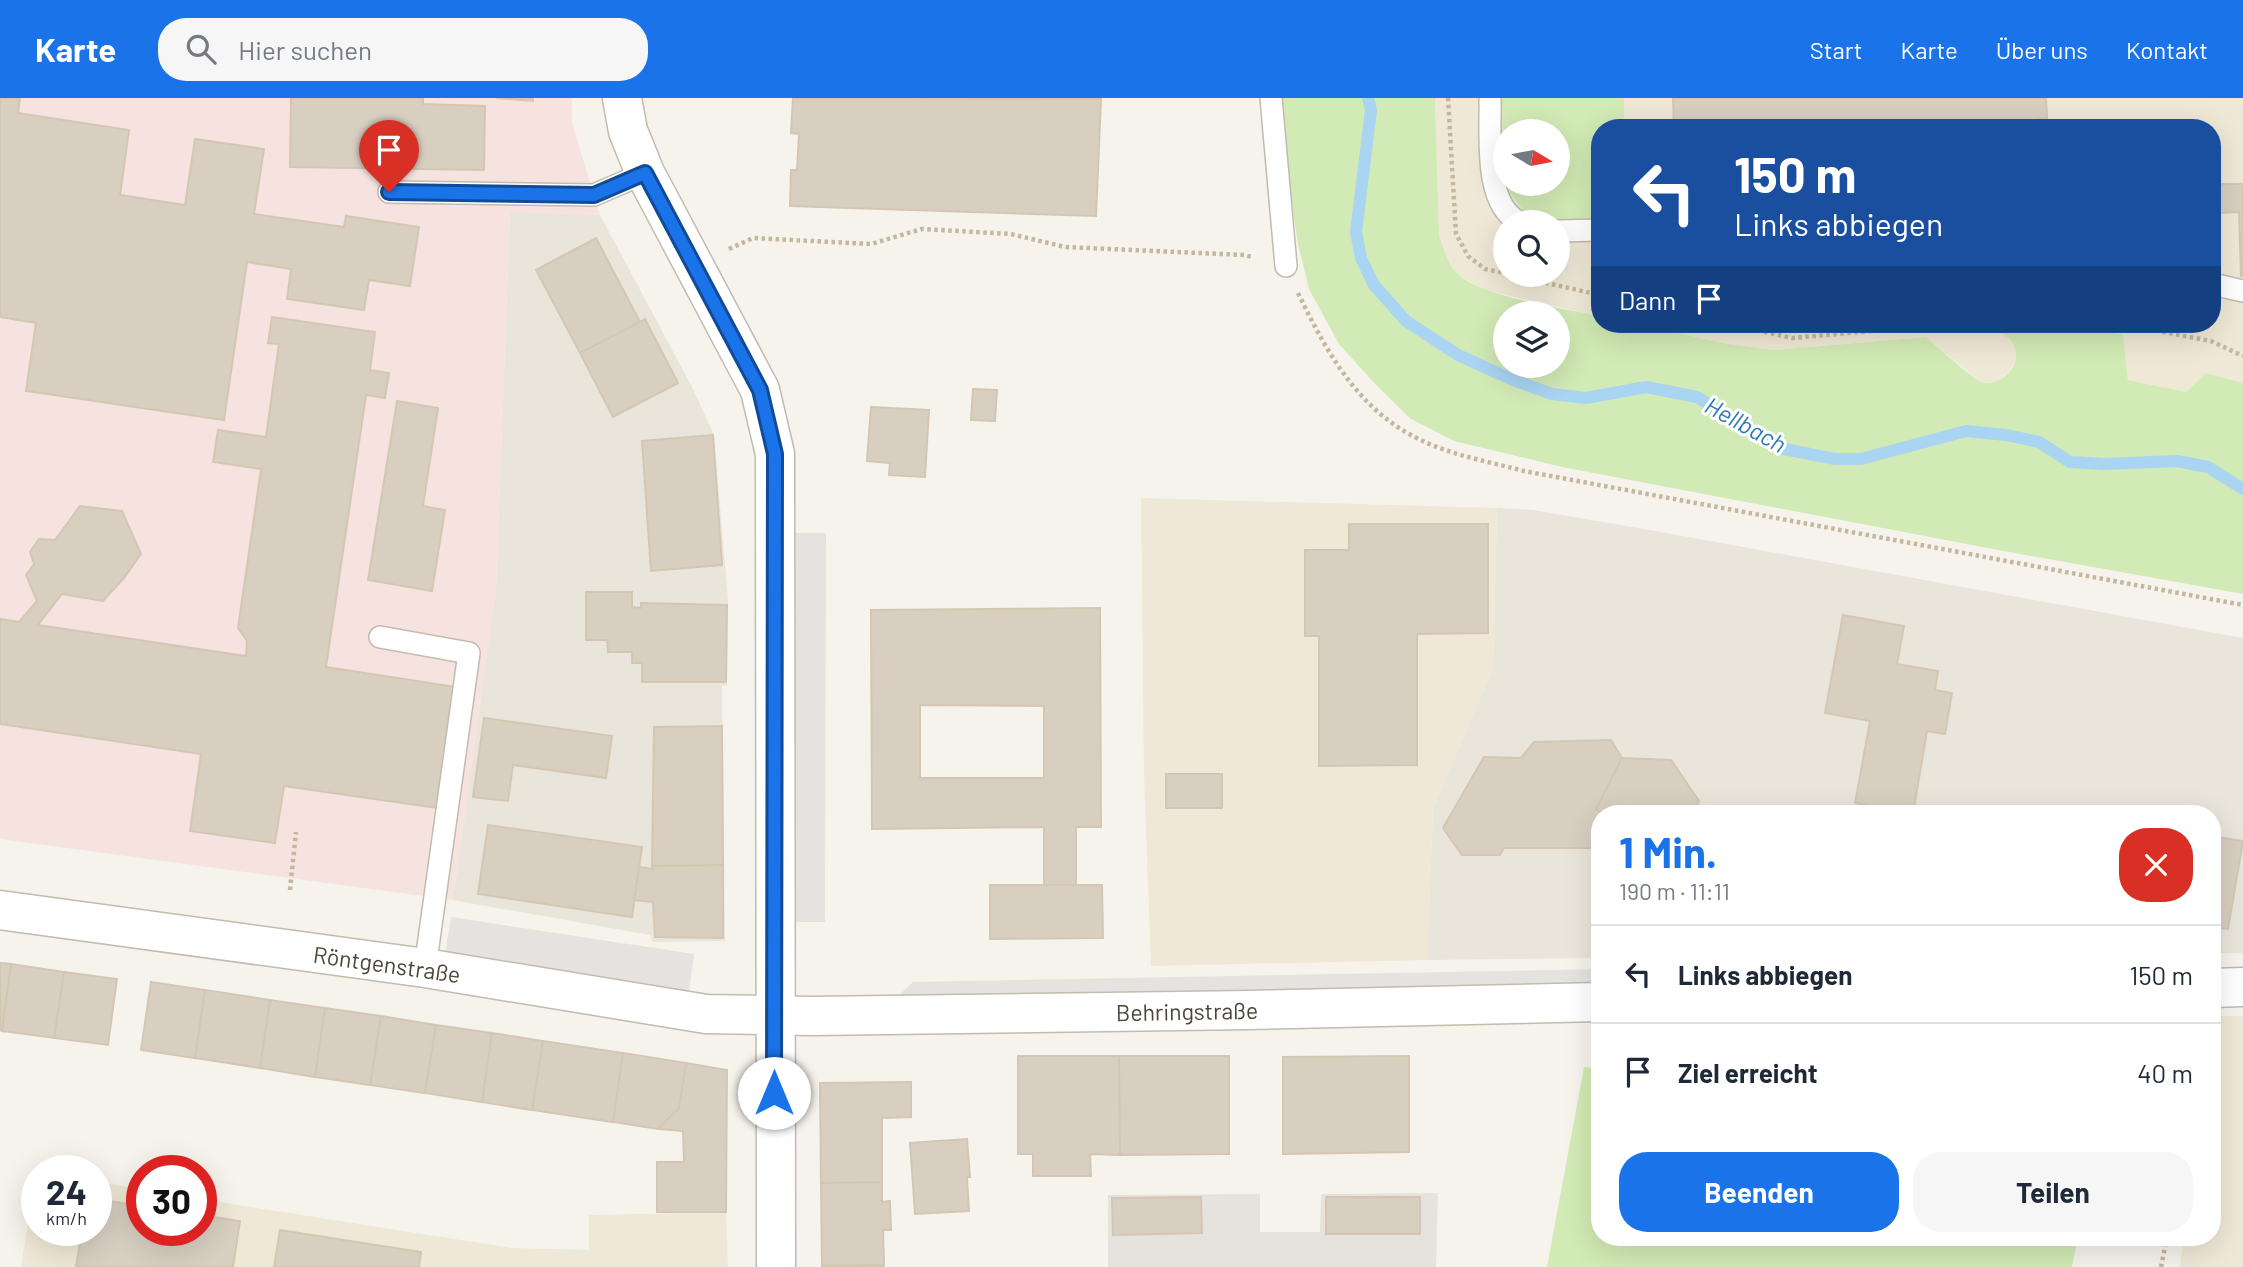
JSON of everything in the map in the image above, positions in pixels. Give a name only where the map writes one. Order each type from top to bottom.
[{"type":"street","points":[[622,98],[628,131],[645,173],[760,390],[775,454],[776,1267]]},
{"type":"street","name":"Röntgenstraße","points":[[0,910],[425,968],[706,1014],[775,1015]]},
{"type":"street","points":[[2221,988],[2243,987]]},
{"type":"street","name":"Behringstraße","points":[[775,1015],[1249,1010],[1591,1002]]},
{"type":"lane","points":[[1271,98],[1286,265]]},
{"type":"lane","points":[[1490,98],[1492,170],[1498,200],[1505,210]]},
{"type":"lane","points":[[389,192],[594,195],[645,173]]},
{"type":"lane","points":[[1570,231],[1591,230]]},
{"type":"lane","points":[[2221,286],[2243,291]]},
{"type":"lane","points":[[380,637],[470,653],[425,968]]},
{"type":"path","points":[[1448,98],[1456,234],[1468,256],[1485,269],[1493,271]]},
{"type":"path","points":[[693,265],[752,238],[871,244],[922,229],[1011,234],[1065,247],[1244,254],[1286,265],[1325,348],[1349,382],[1374,409],[1400,429],[1433,446],[1524,471],[2243,605]]},
{"type":"path","points":[[1564,287],[1591,293]]},
{"type":"path","points":[[1770,333],[1792,338],[1843,333]]},
{"type":"path","points":[[2170,333],[2211,341],[2243,356]]},
{"type":"path","points":[[290,890],[296,832]]},
{"type":"path","points":[[2161,1267],[2164,1246]]},
{"type":"shaded area","points":[[0,98],[572,98],[572,123],[600,215],[510,212],[496,588],[453,900],[0,839]]},
{"type":"shaded area","points":[[1435,98],[2243,98],[2243,383],[2206,373],[2186,392],[2128,380],[2122,334],[2112,333],[2221,333],[2221,119],[1591,119],[1591,314],[1570,309],[1570,301],[1533,301],[1484,290],[1457,274],[1446,257],[1439,236]]},
{"type":"shaded area","points":[[510,211],[600,215],[692,387],[714,435],[728,600],[727,685],[722,686],[725,941],[652,942],[650,935],[453,900],[496,588]]},
{"type":"shaded area","points":[[1677,333],[2004,333],[2016,346],[2017,359],[2008,373],[1995,383],[1981,382],[1925,337],[1774,350]]},
{"type":"shaded area","points":[[1141,498],[1497,508],[1493,668],[1433,808],[1427,960],[1151,966],[1144,774]]},
{"type":"shaded area","points":[[1497,508],[1533,510],[1661,532],[2243,638],[2243,953],[2221,953],[2221,805],[1591,805],[1591,958],[1427,960],[1433,808],[1493,668]]},
{"type":"shaded area","points":[[790,533],[826,533],[825,922],[788,922]]},
{"type":"shaded area","points":[[451,917],[694,954],[689,991],[445,954]]},
{"type":"shaded area","points":[[1591,969],[1591,984],[899,995],[913,982]]},
{"type":"shaded area","points":[[2221,1016],[2243,1016],[2243,1267],[2180,1267],[2183,1246],[2221,1246]]},
{"type":"shaded area","points":[[112,1184],[126,1187],[126,1246],[217,1246],[217,1202],[511,1248],[589,1250],[589,1215],[726,1212],[728,1267],[21,1267],[24,1246],[112,1246]]},
{"type":"shaded area","points":[[1438,1193],[1436,1267],[1108,1267],[1108,1195],[1260,1194],[1260,1232],[1320,1232],[1321,1194]]},
{"type":"green space","points":[[1281,98],[1435,98],[1439,236],[1447,257],[1455,271],[1471,283],[1526,301],[1493,301],[1493,378],[1570,378],[1570,310],[1591,314],[1591,333],[1677,333],[1774,350],[1926,337],[1971,375],[1982,382],[1991,383],[2007,374],[2016,358],[2015,348],[2001,333],[2123,334],[2128,380],[2186,392],[2206,373],[2243,383],[2243,594],[1562,467],[1454,441],[1411,419],[1376,385],[1339,344],[1309,289],[1293,210]]},
{"type":"green space","points":[[1501,98],[1624,98],[1624,119],[1591,119],[1591,220],[1570,220],[1570,210],[1523,210],[1512,196],[1570,196],[1570,119],[1502,119]]},
{"type":"green space","points":[[1584,1067],[1591,1068],[1591,1246],[2076,1246],[2072,1267],[1547,1267]]},
{"type":"building","points":[[0,98],[20,98],[18,113],[129,130],[120,195],[185,205],[195,139],[264,149],[254,214],[344,227],[346,216],[419,227],[410,286],[369,280],[364,310],[287,299],[291,269],[247,262],[224,420],[26,391],[36,323],[0,317]]},
{"type":"building","points":[[291,98],[423,98],[423,104],[485,106],[484,170],[290,167]]},
{"type":"building","points":[[496,98],[533,98],[533,101]]},
{"type":"building","points":[[793,98],[1101,99],[1096,216],[790,206],[791,170],[797,170],[799,134],[791,133]]},
{"type":"building","points":[[1673,98],[2046,98],[2047,119],[2037,119],[1674,119]]},
{"type":"building","points":[[2221,184],[2243,184],[2243,276],[2241,276],[2239,212],[2221,213]]},
{"type":"building","points":[[596,238],[640,322],[580,353],[536,270]]},
{"type":"building","points":[[272,317],[375,332],[370,370],[389,373],[385,398],[366,395],[326,667],[456,687],[438,808],[284,786],[275,843],[190,831],[201,754],[0,724],[0,619],[19,622],[37,601],[26,575],[34,564],[30,552],[39,539],[55,540],[80,506],[122,511],[141,554],[103,601],[62,594],[38,625],[246,656],[247,641],[238,628],[261,469],[213,462],[218,430],[266,437],[279,344],[268,343]]},
{"type":"building","points":[[645,319],[678,383],[613,417],[580,353]]},
{"type":"building","points":[[973,389],[997,390],[995,421],[971,420]]},
{"type":"building","points":[[397,401],[438,408],[423,506],[445,510],[432,591],[368,580]]},
{"type":"building","points":[[871,407],[929,410],[925,477],[889,475],[890,463],[867,461]]},
{"type":"building","points":[[713,435],[722,565],[651,571],[642,441]]},
{"type":"building","points":[[1349,524],[1488,524],[1488,633],[1417,634],[1417,765],[1319,766],[1319,636],[1305,636],[1305,550],[1349,550]]},
{"type":"building","points":[[586,592],[632,592],[632,607],[641,608],[641,603],[727,605],[726,682],[642,682],[642,663],[632,663],[632,652],[608,652],[607,640],[586,640]]},
{"type":"building","points":[[1100,608],[1101,827],[1076,827],[1076,885],[1044,885],[1044,827],[872,829],[871,610]],"holes":[[[920,705],[1044,706],[1044,778],[920,778]]]},
{"type":"building","points":[[1843,615],[1904,626],[1897,664],[1938,671],[1935,690],[1952,693],[1945,734],[1927,731],[1915,805],[1855,803],[1870,721],[1825,713]]},
{"type":"building","points":[[484,718],[612,736],[606,778],[513,765],[508,801],[473,797]]},
{"type":"building","points":[[722,726],[723,865],[652,866],[654,727]]},
{"type":"building","points":[[1611,740],[1622,758],[1598,805],[1591,805],[1591,848],[1504,848],[1500,855],[1462,855],[1443,828],[1484,757],[1521,758],[1534,742]]},
{"type":"building","points":[[1622,758],[1671,760],[1699,801],[1697,805],[1598,805]]},
{"type":"building","points":[[1166,774],[1222,774],[1222,808],[1166,808]]},
{"type":"building","points":[[488,825],[642,847],[632,917],[478,894]]},
{"type":"building","points":[[2221,837],[2243,841],[2228,929],[2221,928]]},
{"type":"building","points":[[723,865],[723,938],[655,937],[653,902],[634,900],[639,867],[653,869],[652,866]]},
{"type":"building","points":[[990,885],[1102,885],[1103,938],[990,939]]},
{"type":"building","points":[[0,963],[11,964],[2,1031],[0,1030]]},
{"type":"building","points":[[11,964],[64,972],[54,1038],[2,1031]]},
{"type":"building","points":[[64,972],[117,979],[108,1045],[54,1038]]},
{"type":"building","points":[[151,982],[205,990],[195,1058],[141,1050]]},
{"type":"building","points":[[205,990],[270,1000],[260,1068],[195,1058]]},
{"type":"building","points":[[270,1000],[325,1008],[315,1077],[260,1068]]},
{"type":"building","points":[[325,1008],[381,1016],[370,1085],[315,1077]]},
{"type":"building","points":[[381,1016],[436,1025],[425,1093],[370,1085]]},
{"type":"building","points":[[436,1025],[492,1033],[482,1102],[425,1093]]},
{"type":"building","points":[[492,1033],[543,1041],[532,1110],[482,1102]]},
{"type":"building","points":[[543,1041],[623,1053],[613,1122],[532,1110]]},
{"type":"building","points":[[623,1053],[686,1063],[679,1108],[658,1129],[613,1122]]},
{"type":"building","points":[[1018,1056],[1119,1056],[1120,1155],[1090,1154],[1091,1176],[1033,1176],[1033,1154],[1018,1154]]},
{"type":"building","points":[[1119,1056],[1229,1056],[1229,1154],[1120,1155]]},
{"type":"building","points":[[1409,1056],[1409,1152],[1283,1154],[1283,1057]]},
{"type":"building","points":[[686,1063],[727,1070],[726,1212],[657,1212],[657,1162],[684,1162],[683,1131],[658,1129],[679,1108]]},
{"type":"building","points":[[911,1082],[911,1117],[882,1118],[882,1182],[821,1183],[820,1083]]},
{"type":"building","points":[[967,1139],[969,1211],[915,1214],[910,1143]]},
{"type":"building","points":[[882,1182],[882,1202],[890,1201],[891,1230],[883,1230],[884,1265],[822,1266],[821,1183]]},
{"type":"building","points":[[1201,1197],[1202,1233],[1113,1235],[1112,1198]]},
{"type":"building","points":[[1326,1197],[1420,1197],[1420,1234],[1326,1234]]},
{"type":"building","points":[[112,1201],[126,1204],[126,1246],[217,1246],[217,1217],[240,1221],[233,1267],[76,1267],[79,1246],[112,1246]]},
{"type":"building","points":[[280,1230],[421,1252],[419,1267],[274,1267]]},
{"type":"building","points":[[822,1266],[884,1267],[822,1267]]},
{"type":"waterway","name":"Hellbach","points":[[1368,98],[1371,110],[1356,232],[1361,258],[1374,285],[1406,321],[1458,355],[1513,380],[1552,394],[1586,398],[1646,387],[1697,397],[1779,448],[1835,459],[1861,459],[1966,431],[2039,442],[2070,462],[2104,464],[2177,461],[2208,467],[2243,489]]},
{"type":"route","points":[[389,192],[594,195],[645,173],[760,390],[775,454],[774,1093]]}]
